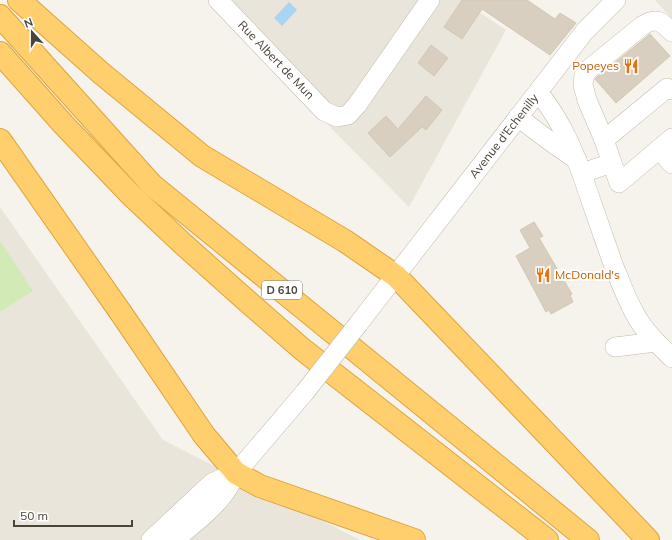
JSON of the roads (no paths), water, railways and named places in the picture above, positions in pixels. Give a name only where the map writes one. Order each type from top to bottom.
[{"type":"highway","points":[[19,0],[101,73],[202,156],[345,241],[396,276],[648,540]]},
{"type":"highway","name":"D 610","points":[[0,16],[152,185],[588,540]]},
{"type":"highway","name":"D 610","points":[[0,53],[64,126],[130,194],[247,301],[302,349],[547,540]]},
{"type":"highway","points":[[0,140],[121,312],[204,435],[236,473],[260,486],[414,540]]},
{"type":"street","name":"Rue Albert de Mun","points":[[218,0],[324,111],[336,117],[348,115],[357,105],[430,0]]},
{"type":"street","name":"Avenue d'Echenilly","points":[[174,540],[200,518],[222,496],[236,473],[305,392],[585,31],[616,0]]},
{"type":"street","points":[[672,32],[662,22],[656,20],[642,26],[589,69],[584,76],[582,85],[619,183],[666,144],[672,164]]},
{"type":"street","points":[[604,140],[667,88],[672,90]]},
{"type":"street","points":[[538,92],[554,113],[566,135],[579,166],[624,292],[635,314],[656,342],[672,358]]},
{"type":"street","points":[[518,118],[548,140],[579,166],[612,163]]},
{"type":"street","points":[[615,347],[656,342]]},
{"type":"street","points":[[151,540],[212,483],[236,473]]},
{"type":"water","points":[[289,2],[297,10],[282,26],[274,18]]},
{"type":"place","name":"Popeyes","points":[[631,66]]},
{"type":"place","name":"McDonald's","points":[[543,275]]}]
